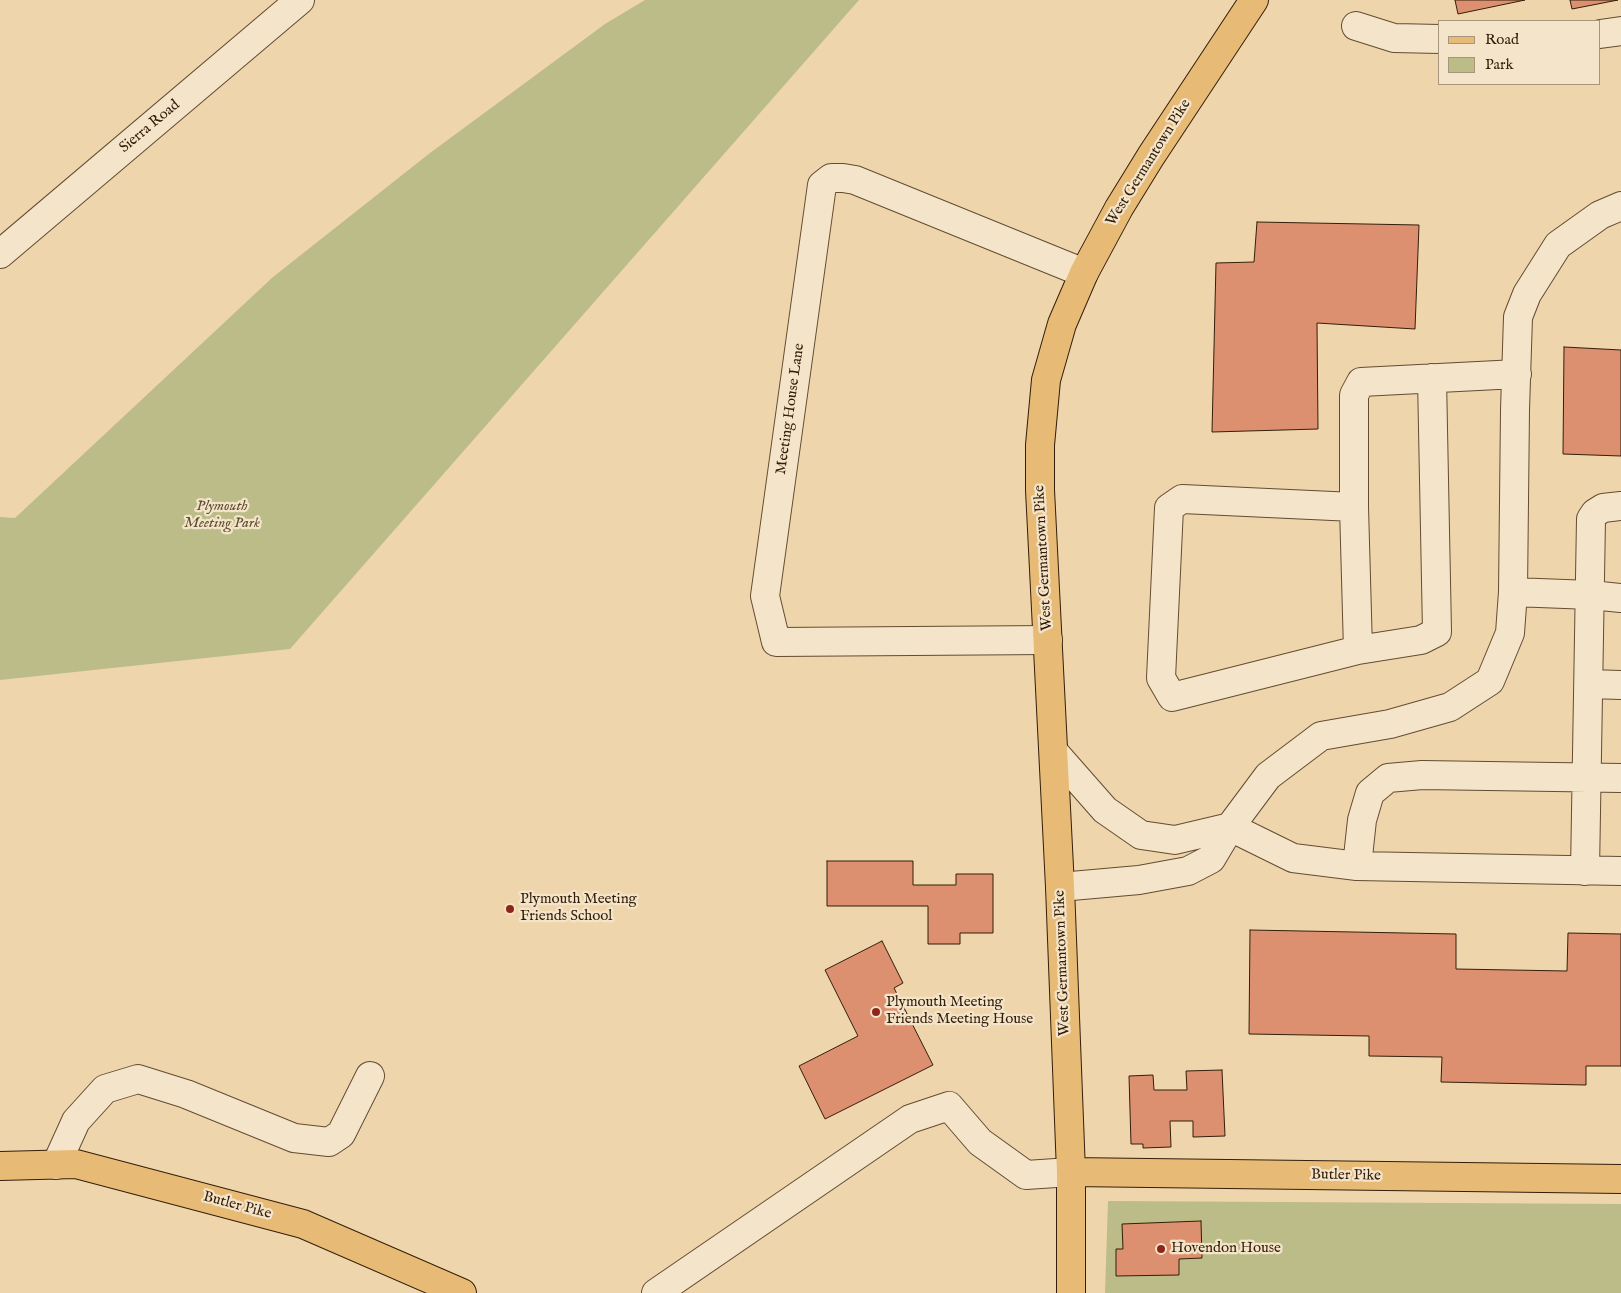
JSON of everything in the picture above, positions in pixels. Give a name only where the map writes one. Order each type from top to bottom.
[{"type":"main road","name":"West Germantown Pike","points":[[1071,1293],[1071,1172],[1060,887],[1040,490],[1040,446],[1046,380],[1062,324],[1084,274],[1119,208],[1254,0]]},
{"type":"main road","name":"Butler Pike","points":[[0,1166],[76,1164],[303,1224],[462,1293]]},
{"type":"main road","name":"Butler Pike","points":[[1071,1172],[1621,1179]]},
{"type":"street","name":"Sierra Road","points":[[0,254],[300,0]]},
{"type":"street","points":[[1356,26],[1394,38],[1438,39]]},
{"type":"street","points":[[1601,34],[1621,30]]},
{"type":"street","name":"Meeting House Lane","points":[[1048,640],[776,642],[765,596],[822,185],[831,178],[855,180],[1084,274]]},
{"type":"street","points":[[1060,887],[1139,880],[1188,871],[1211,860],[1230,827],[1268,776],[1321,736],[1390,724],[1450,707],[1490,681],[1510,633],[1513,592],[1518,317],[1527,294],[1558,245],[1600,215],[1621,206]]},
{"type":"street","points":[[1358,650],[1354,507],[1354,394],[1361,382],[1517,374]]},
{"type":"street","points":[[1354,507],[1182,499],[1169,508],[1161,678],[1172,697],[1358,650],[1421,640],[1437,632],[1432,378]]},
{"type":"street","points":[[1585,871],[1591,519],[1595,513],[1603,508],[1621,506]]},
{"type":"street","points":[[1513,592],[1621,598]]},
{"type":"street","points":[[1589,684],[1621,685]]},
{"type":"street","points":[[1054,752],[1105,810],[1141,835],[1175,840],[1230,827],[1293,858],[1357,866],[1621,871]]},
{"type":"street","points":[[1357,866],[1362,820],[1370,793],[1388,778],[1422,775],[1587,779],[1621,778]]},
{"type":"street","points":[[56,1165],[76,1121],[105,1089],[138,1079],[186,1094],[294,1138],[329,1142],[341,1134],[370,1076]]},
{"type":"street","points":[[656,1293],[910,1119],[949,1106],[980,1142],[1026,1175],[1071,1172]]},
{"type":"green space","name":"Plymouth Meeting Park","points":[[645,0],[859,0],[290,649],[0,680],[0,517],[15,518],[273,277],[430,153],[605,24]]},
{"type":"green space","points":[[1108,1201],[1621,1204],[1621,1293],[1105,1293]]},
{"type":"building","points":[[1455,0],[1525,0],[1458,14]]},
{"type":"building","points":[[1570,0],[1618,0],[1572,9]]},
{"type":"building","points":[[1257,222],[1419,225],[1415,329],[1317,323],[1318,429],[1212,432],[1216,263],[1254,262]]},
{"type":"building","points":[[1564,347],[1621,350],[1621,456],[1563,454]]},
{"type":"building","points":[[827,861],[913,861],[913,885],[956,885],[956,874],[993,874],[993,933],[960,933],[960,944],[928,944],[928,906],[827,906]]},
{"type":"building","points":[[1250,930],[1456,934],[1456,969],[1567,971],[1568,933],[1621,934],[1621,1066],[1586,1066],[1586,1085],[1441,1082],[1442,1057],[1369,1056],[1369,1036],[1249,1034]]},
{"type":"building","name":"Plymouth Meeting Friends Meeting House","points":[[882,941],[903,983],[894,988],[933,1065],[825,1119],[799,1066],[858,1036],[825,970]]},
{"type":"building","points":[[1222,1070],[1225,1136],[1193,1137],[1193,1121],[1170,1121],[1171,1147],[1143,1148],[1143,1144],[1131,1144],[1129,1076],[1153,1075],[1154,1090],[1187,1090],[1186,1071]]},
{"type":"building","name":"Hovendon House","points":[[1201,1221],[1202,1258],[1179,1259],[1179,1275],[1116,1276],[1116,1249],[1123,1249],[1122,1224]]},
{"type":"place","name":"Plymouth Meeting Friends School","points":[[510,909]]},
{"type":"place","name":"Plymouth Meeting Friends Meeting House","points":[[876,1012]]},
{"type":"place","name":"Hovendon House","points":[[1161,1249]]}]
